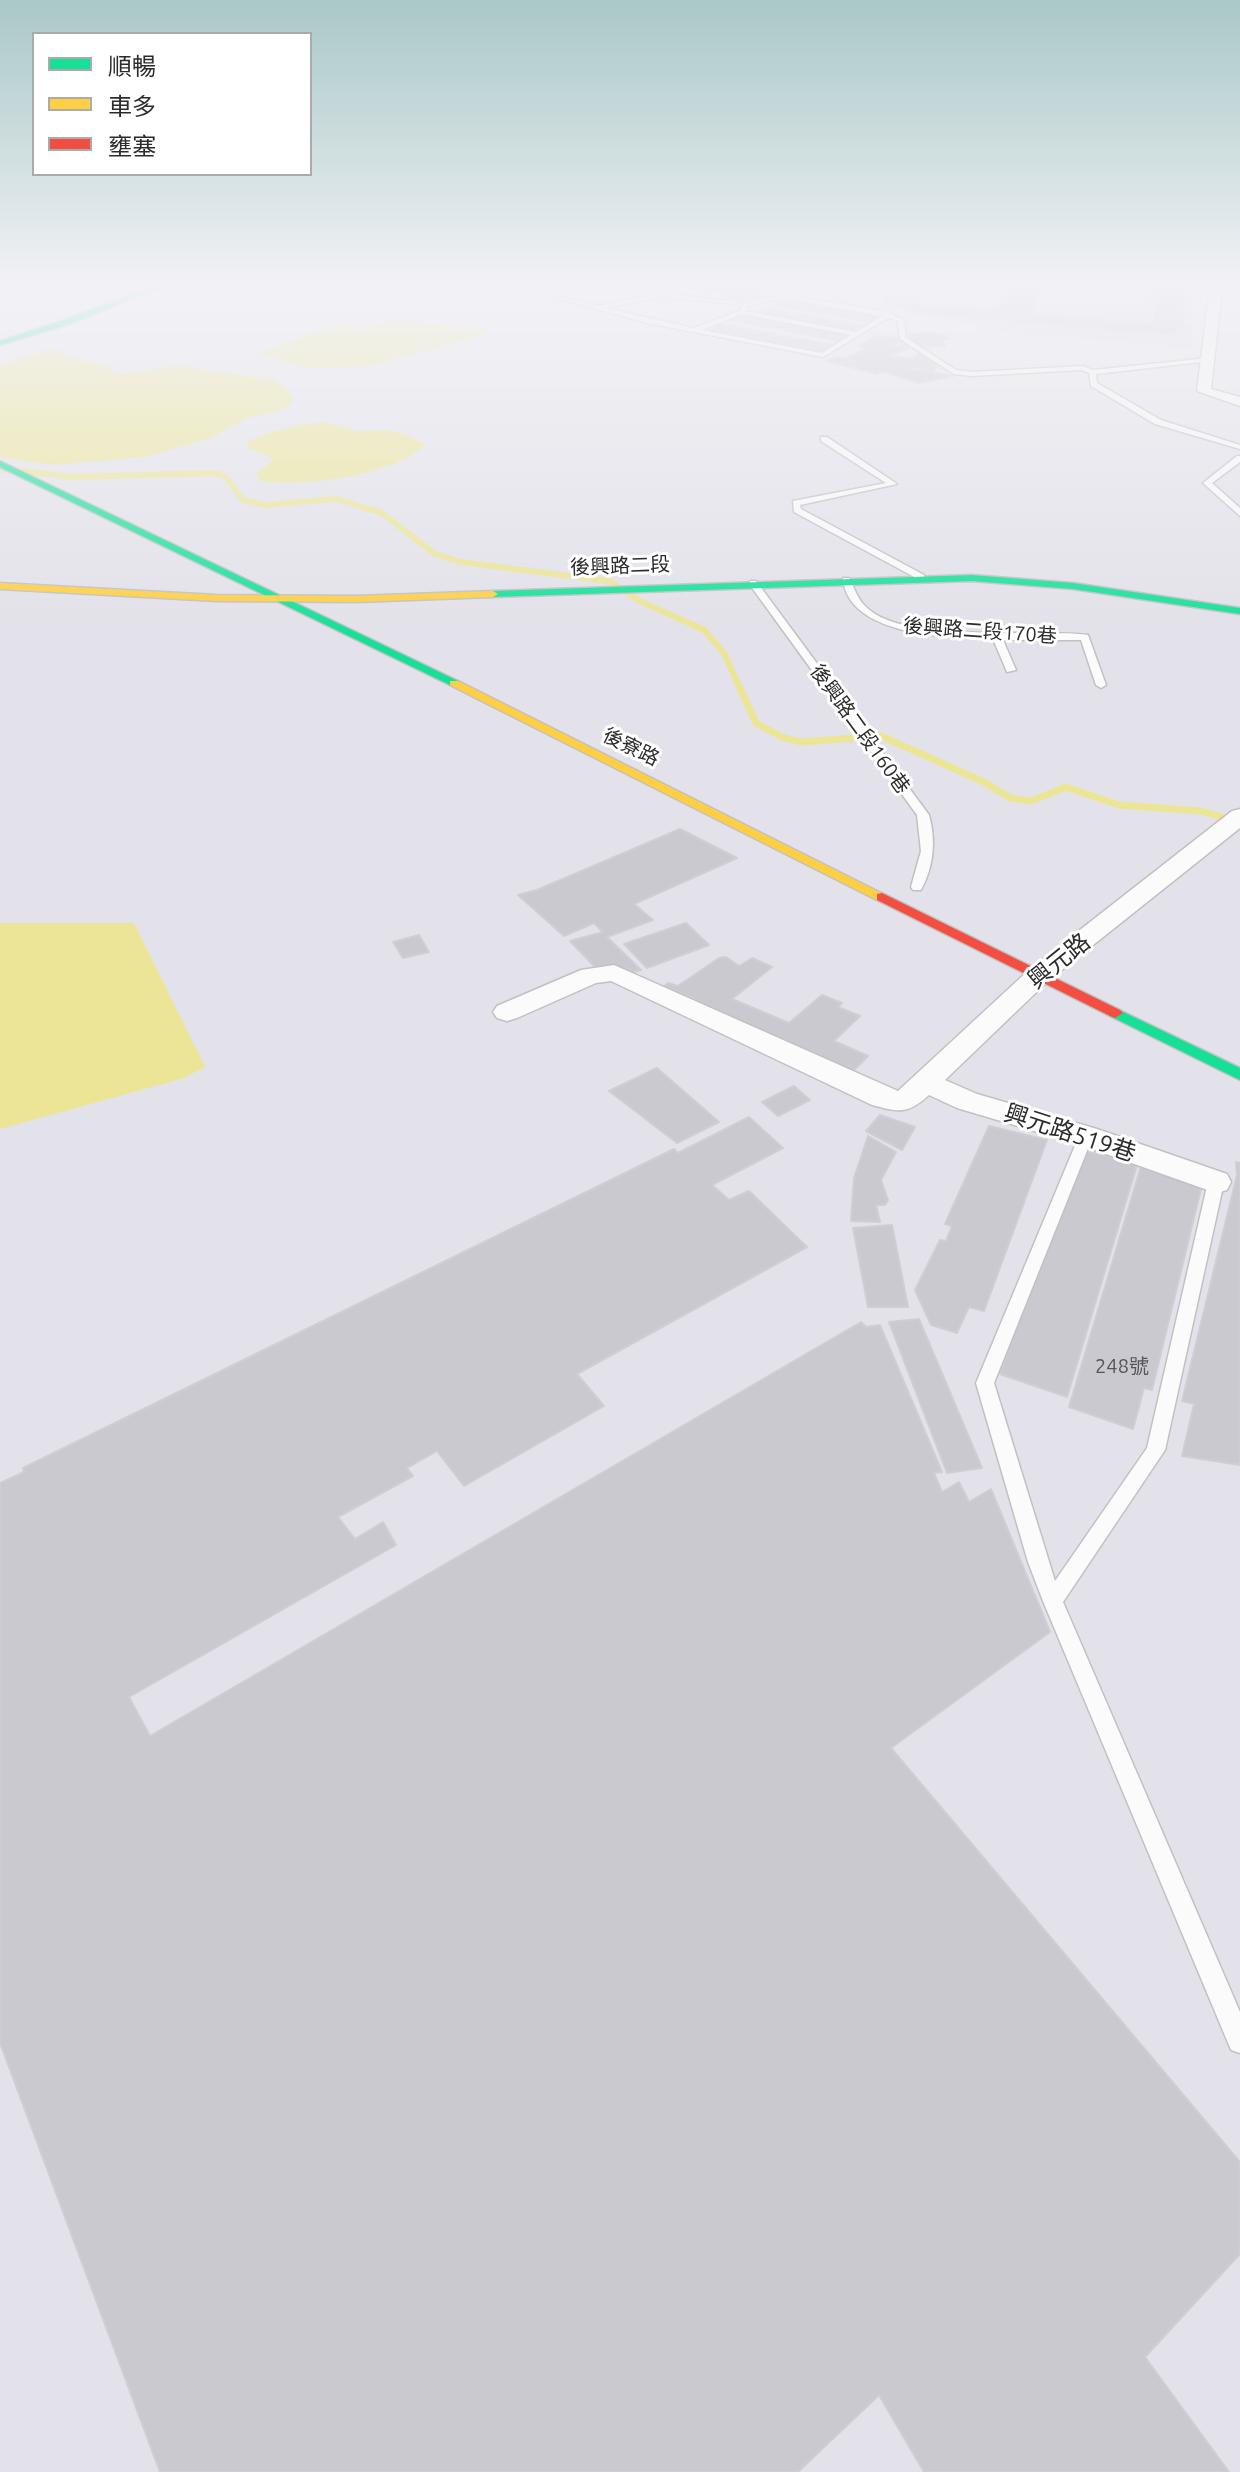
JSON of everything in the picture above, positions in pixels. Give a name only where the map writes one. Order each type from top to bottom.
[{"type":"street","points":[[0,448],[255,566]]},
{"type":"street","name":"後寮路","points":[[0,464],[284,599],[1240,1075]]},
{"type":"street","name":"後興路二段","points":[[0,586],[325,599],[921,577],[1073,586],[1240,611]]},
{"type":"street","points":[[283,579],[368,619]]},
{"type":"street","name":"興元路","points":[[507,1012],[590,976],[614,973],[882,1098],[904,1102],[1039,975],[1070,962],[1240,816]]},
{"type":"street","points":[[1036,946],[1070,962]]},
{"type":"street","name":"興元路519巷","points":[[925,1082],[967,1101],[1086,1136],[1216,1182]]},
{"type":"lane","points":[[1123,402],[1141,414],[1240,447]]},
{"type":"lane","points":[[824,439],[893,484],[796,503],[797,510],[921,577]]},
{"type":"lane","points":[[1240,458],[1207,483],[1240,513]]},
{"type":"lane","name":"後興路二段170巷","points":[[846,580],[862,610],[894,626],[996,635],[1085,637],[1101,685]]},
{"type":"lane","name":"後興路二段160巷","points":[[753,583],[923,815],[929,833],[923,875],[916,887]]},
{"type":"lane","points":[[996,635],[1011,670]]},
{"type":"lane","points":[[1086,1136],[985,1383],[1038,1562],[1053,1601],[1240,2041]]},
{"type":"lane","points":[[1053,1601],[1156,1450],[1216,1182]]},
{"type":"shaded area","points":[[0,402],[291,402],[286,409],[248,418],[208,439],[144,457],[51,465],[0,457]]},
{"type":"shaded area","points":[[326,422],[357,431],[393,430],[426,444],[393,464],[348,477],[300,482],[260,481],[256,474],[273,460],[249,449],[247,442],[285,428]]},
{"type":"shaded area","points":[[0,923],[134,923],[205,1067],[184,1078],[0,1129]]},
{"type":"building","points":[[680,829],[737,858],[634,904],[653,920],[607,937],[641,970],[628,974],[594,966],[570,941],[603,932],[594,923],[564,936],[518,895],[537,890]]},
{"type":"building","points":[[686,923],[709,945],[647,968],[624,944]]},
{"type":"building","points":[[419,935],[429,952],[403,958],[393,942]]},
{"type":"building","points":[[726,957],[739,966],[752,958],[772,967],[732,999],[789,1023],[822,995],[842,1003],[838,1007],[860,1016],[834,1041],[868,1056],[852,1072],[691,1003],[695,999],[664,986],[668,983],[678,986],[719,958]]},
{"type":"building","points":[[657,1068],[719,1122],[677,1143],[609,1091]]},
{"type":"building","points":[[794,1086],[810,1100],[778,1116],[762,1102]]},
{"type":"building","points":[[880,1115],[915,1127],[902,1150],[866,1131]]},
{"type":"building","points":[[749,1117],[783,1148],[712,1185],[729,1200],[749,1191],[807,1247],[577,1374],[604,1406],[464,1486],[437,1451],[407,1468],[413,1476],[338,1517],[355,1539],[383,1522],[396,1545],[129,1697],[150,1736],[861,1322],[866,1327],[880,1325],[942,1472],[934,1473],[942,1492],[959,1482],[969,1502],[991,1489],[1050,1632],[891,1748],[1240,2162],[1240,2254],[1145,2357],[1229,2472],[924,2472],[879,2395],[798,2472],[160,2472],[0,2043],[0,1483],[24,1472],[23,1468],[674,1149],[678,1153]]},
{"type":"building","points":[[989,1126],[1047,1140],[984,1311],[969,1307],[957,1333],[931,1325],[915,1290],[940,1240],[946,1241],[952,1226],[945,1224]]},
{"type":"building","points":[[868,1136],[896,1152],[881,1180],[888,1200],[885,1205],[876,1205],[880,1222],[851,1221],[854,1178]]},
{"type":"building","points":[[1077,1148],[1137,1165],[1067,1397],[1000,1374]]},
{"type":"building","points":[[1236,1162],[1240,1163],[1240,1465],[1182,1456],[1194,1404],[1182,1401],[1237,1175]]},
{"type":"building","points":[[1141,1166],[1202,1185],[1152,1390],[1144,1388],[1133,1429],[1069,1407]]},
{"type":"building","points":[[892,1225],[908,1307],[868,1307],[853,1228]]},
{"type":"building","points":[[919,1319],[982,1468],[947,1473],[889,1322]]},
{"type":"waterway","points":[[0,468],[71,477],[215,473],[225,476],[243,500],[265,505],[337,499],[382,513],[435,554],[461,562],[609,581],[640,601],[704,630],[724,653],[739,686]]},
{"type":"waterway","points":[[738,684],[756,723],[782,737],[800,742],[881,736],[984,782],[1010,798],[1031,801],[1066,787],[1119,805],[1201,811],[1240,822]]},
{"type":"traffic: fast","points":[[0,464],[454,683]]},
{"type":"traffic: fast","points":[[493,594],[972,578],[1073,586],[1240,611]]},
{"type":"traffic: fast","points":[[1115,1013],[1240,1075]]},
{"type":"traffic: slow","points":[[0,586],[216,598],[357,599],[493,594]]},
{"type":"traffic: slow","points":[[454,683],[882,897]]},
{"type":"traffic: jam","points":[[882,897],[1115,1013]]}]
